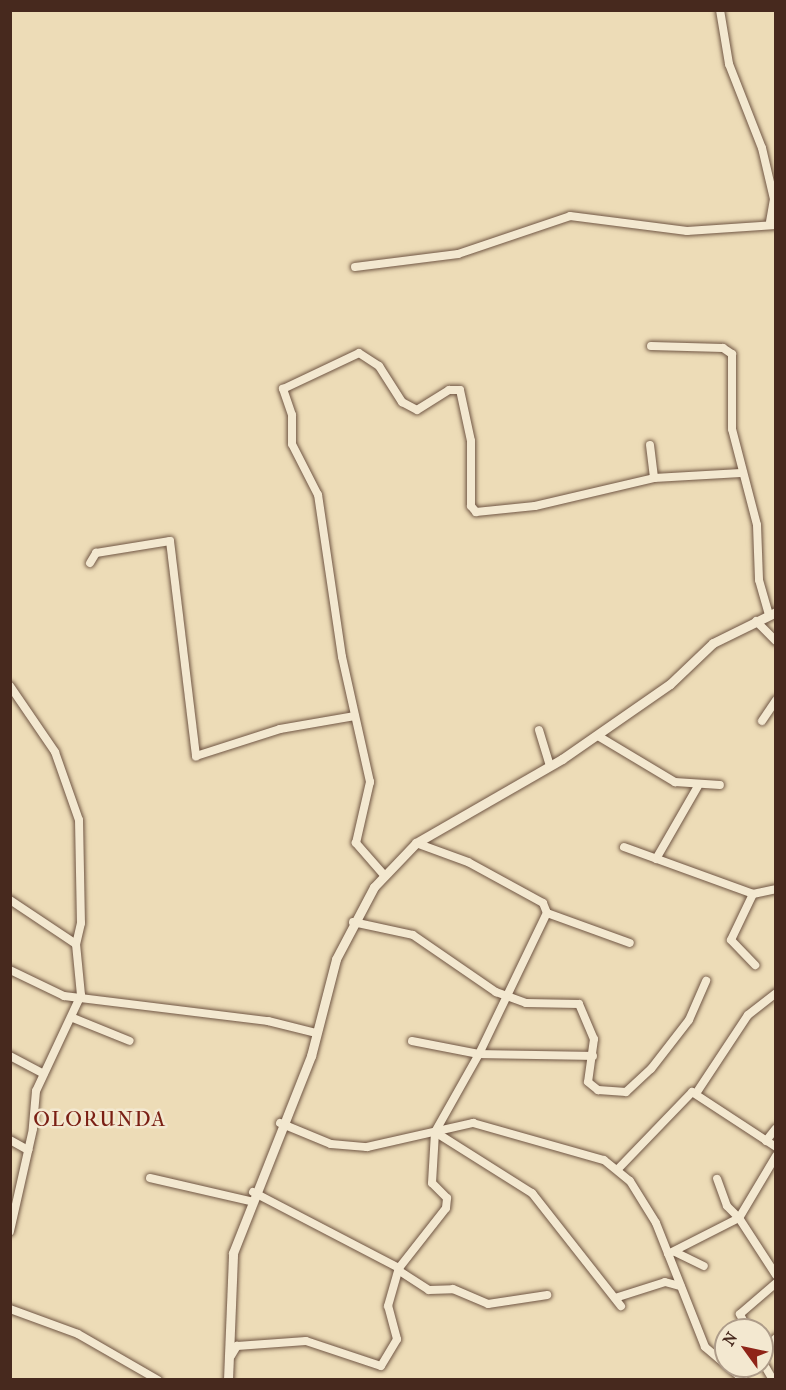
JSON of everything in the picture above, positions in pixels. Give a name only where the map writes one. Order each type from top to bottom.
[{"type":"street","points":[[355,267],[458,254],[570,216],[687,231],[773,224],[772,169],[729,64],[720,10]]},
{"type":"street","points":[[228,1380],[231,1356],[229,1279],[252,1197],[316,1033],[336,959],[352,922],[384,875],[416,843],[598,736],[670,684],[713,643],[772,614],[759,580],[757,525],[741,473],[730,412],[732,354],[723,348],[651,345]]},
{"type":"street","points":[[384,875],[356,843],[370,782],[355,716],[318,495],[292,444],[292,415],[283,389],[359,353],[379,366],[402,402],[417,410],[449,390],[460,390],[471,441],[471,506],[476,512],[535,506],[654,478],[741,473]]},
{"type":"street","points":[[650,445],[654,478]]},
{"type":"street","points":[[90,563],[96,554],[170,541],[195,756],[280,729],[355,716]]},
{"type":"street","points":[[756,621],[776,641]]},
{"type":"street","points":[[10,686],[55,752],[79,820],[81,923],[76,944],[81,996],[34,1100],[28,1150],[10,1231]]},
{"type":"street","points":[[762,721],[776,700]]},
{"type":"street","points":[[539,730],[550,766]]},
{"type":"street","points":[[598,736],[675,782],[698,786],[720,785]]},
{"type":"street","points":[[656,859],[698,786]]},
{"type":"street","points":[[231,1356],[237,1346],[306,1341],[381,1366],[397,1339],[388,1306],[400,1270],[446,1208],[447,1198],[432,1183],[435,1132],[479,1054],[546,913],[543,903],[468,862],[416,843]]},
{"type":"street","points":[[624,847],[753,894],[776,889]]},
{"type":"street","points":[[753,894],[731,940],[755,965]]},
{"type":"street","points":[[10,900],[76,944]]},
{"type":"street","points":[[546,913],[630,943]]},
{"type":"street","points":[[352,922],[413,935],[506,996],[526,1003],[579,1004],[594,1039],[590,1086],[626,1092],[651,1070],[689,1020],[706,981]]},
{"type":"street","points":[[10,970],[64,996],[81,996],[131,1008],[268,1021],[316,1033]]},
{"type":"street","points":[[618,1169],[697,1092],[748,1015],[776,993]]},
{"type":"street","points":[[73,1018],[130,1041]]},
{"type":"street","points":[[412,1041],[479,1054],[593,1056]]},
{"type":"street","points":[[10,1056],[44,1074]]},
{"type":"street","points":[[697,1092],[776,1147]]},
{"type":"street","points":[[280,1124],[341,1146],[393,1145],[473,1123],[618,1169],[644,1201],[672,1253],[680,1286],[705,1347],[744,1380]]},
{"type":"street","points":[[765,1141],[776,1128]]},
{"type":"street","points":[[435,1132],[532,1193],[621,1306]]},
{"type":"street","points":[[10,1140],[28,1150]]},
{"type":"street","points":[[672,1253],[739,1218],[776,1156]]},
{"type":"street","points":[[150,1178],[252,1197],[400,1270],[429,1290],[453,1289],[488,1304],[547,1295]]},
{"type":"street","points":[[717,1179],[727,1206],[739,1218],[776,1275]]},
{"type":"street","points":[[672,1253],[704,1266]]},
{"type":"street","points":[[615,1298],[665,1282],[680,1286]]},
{"type":"street","points":[[742,1318],[740,1314],[776,1283]]},
{"type":"street","points":[[10,1309],[78,1334],[158,1380]]},
{"type":"district","name":"OLORUNDA","points":[[100,1119]]}]
